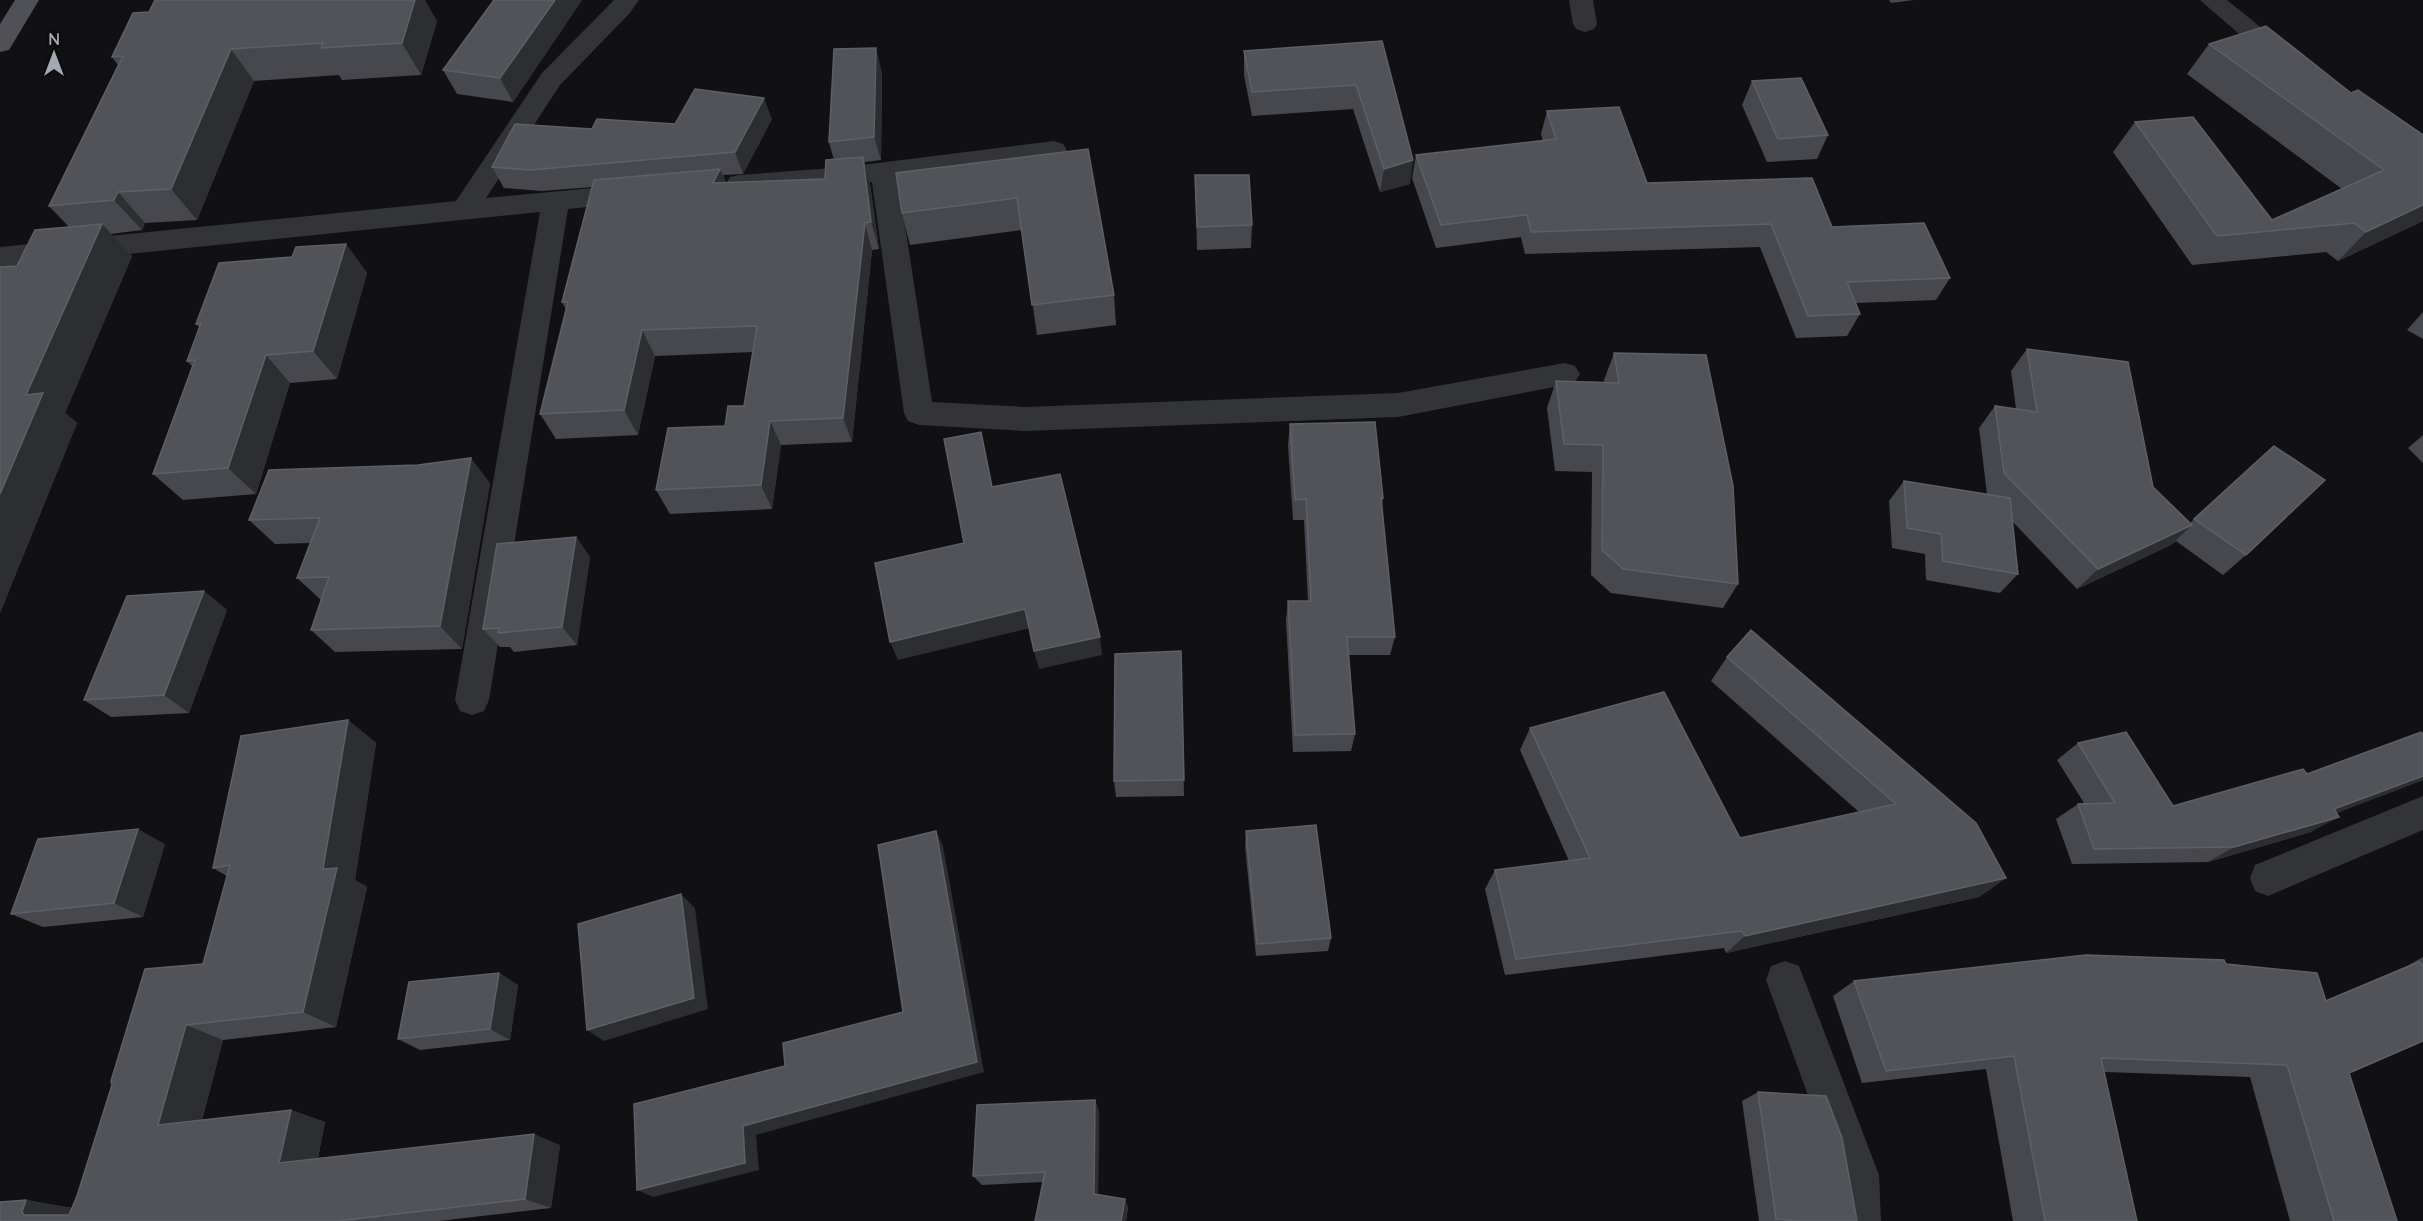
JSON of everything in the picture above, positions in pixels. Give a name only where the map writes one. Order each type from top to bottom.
[{"type":"main road","points":[[0,44],[27,0]]},
{"type":"street","points":[[464,210],[551,79],[627,0]]},
{"type":"street","points":[[1581,0],[1585,24]]},
{"type":"street","points":[[2212,0],[2303,74]]},
{"type":"street","points":[[709,187],[884,171],[1054,150]]},
{"type":"street","points":[[884,171],[919,413],[1025,419],[1398,405],[1565,374]]},
{"type":"street","points":[[0,257],[664,190]]},
{"type":"street","points":[[472,700],[556,200]]},
{"type":"street","points":[[2268,879],[2423,813]]},
{"type":"street","points":[[1785,980],[1858,1175],[1860,1221]]},
{"type":"building","points":[[155,0],[415,0],[402,43],[321,48],[323,43],[231,49],[171,189],[118,192],[114,200],[49,206],[123,56],[112,57],[133,13],[149,12]]},
{"type":"building","points":[[494,0],[555,0],[500,78],[443,70]]},
{"type":"building","points":[[2266,26],[2351,93],[2358,90],[2423,135],[2423,205],[2366,232],[2354,223],[2217,236],[2135,122],[2193,117],[2272,220],[2384,170],[2209,44]]},
{"type":"building","points":[[1382,41],[1413,160],[1384,169],[1356,85],[1252,92],[1244,51]]},
{"type":"building","points":[[876,48],[874,137],[829,142],[834,49]]},
{"type":"building","points":[[1801,78],[1828,135],[1778,139],[1752,81]]},
{"type":"building","points":[[695,89],[764,98],[735,152],[530,170],[492,167],[515,124],[592,129],[597,119],[675,124]]},
{"type":"building","points":[[1619,107],[1647,183],[1812,178],[1832,227],[1924,223],[1950,278],[1847,282],[1860,314],[1808,316],[1771,224],[1531,232],[1527,215],[1441,225],[1416,155],[1556,139],[1547,111]]},
{"type":"building","points":[[1088,149],[1114,295],[1032,305],[1017,198],[902,213],[896,173]]},
{"type":"building","points":[[863,157],[871,222],[865,223],[843,418],[770,421],[761,485],[656,490],[668,428],[725,426],[728,406],[744,406],[757,326],[642,330],[624,410],[540,414],[568,302],[562,302],[594,180],[720,169],[713,183],[825,179],[826,160]]},
{"type":"building","points":[[1195,175],[1249,175],[1252,225],[1197,227]]},
{"type":"building","points":[[102,224],[26,395],[43,393],[0,494],[0,267],[17,266],[35,230]]},
{"type":"building","points":[[346,244],[313,351],[266,355],[228,468],[153,474],[195,360],[187,361],[201,323],[196,324],[219,263],[292,257],[296,247]]},
{"type":"building","points":[[2027,349],[2128,362],[2153,487],[2192,525],[2098,569],[2004,473],[1995,406],[2037,412]]},
{"type":"building","points":[[1614,353],[1706,355],[1733,486],[1738,584],[1623,569],[1602,550],[1603,445],[1564,444],[1556,381],[1619,383]]},
{"type":"building","points":[[1375,422],[1395,637],[1347,637],[1355,734],[1295,735],[1288,601],[1311,601],[1306,499],[1295,500],[1290,424]]},
{"type":"building","points":[[981,432],[992,487],[1060,474],[1100,637],[1034,651],[1025,609],[890,642],[875,563],[964,543],[944,439]]},
{"type":"building","points":[[2274,446],[2325,480],[2246,555],[2194,519]]},
{"type":"building","points":[[471,458],[440,626],[311,630],[329,577],[297,578],[320,518],[249,520],[269,470],[418,465]]},
{"type":"building","points":[[1904,481],[2010,498],[2018,574],[1943,561],[1941,534],[1907,528]]},
{"type":"building","points":[[576,537],[562,627],[498,633],[499,628],[483,629],[497,544]]},
{"type":"building","points":[[204,591],[164,695],[84,700],[127,596]]},
{"type":"building","points":[[1751,630],[1976,823],[2006,878],[1745,936],[1742,931],[1516,959],[1495,870],[1590,858],[1530,728],[1664,692],[1740,838],[1896,804],[1727,657]]},
{"type":"building","points":[[1181,651],[1184,780],[1114,781],[1115,654]]},
{"type":"building","points":[[348,720],[323,869],[337,868],[303,1012],[186,1025],[158,1125],[291,1110],[279,1163],[534,1134],[525,1199],[337,1221],[0,1221],[0,1202],[26,1200],[22,1212],[24,1215],[69,1215],[112,1085],[111,1081],[145,969],[203,964],[230,865],[213,868],[241,736]]},
{"type":"building","points":[[2126,732],[2173,806],[2303,769],[2307,774],[2421,732],[2423,734],[2423,776],[2334,809],[2339,817],[2234,847],[2094,849],[2078,804],[2115,803],[2078,743]]},
{"type":"building","points":[[1316,825],[1331,938],[1257,944],[1246,831]]},
{"type":"building","points":[[138,829],[114,903],[11,914],[38,839]]},
{"type":"building","points":[[936,831],[977,1062],[743,1126],[745,1163],[637,1190],[634,1104],[785,1066],[783,1043],[903,1012],[878,845]]},
{"type":"building","points":[[681,894],[694,998],[587,1030],[578,924]]},
{"type":"building","points":[[2086,955],[2224,960],[2226,964],[2317,973],[2326,1001],[2419,962],[2423,965],[2423,1041],[2349,1073],[2397,1221],[2334,1221],[2287,1065],[2101,1058],[2137,1221],[2045,1221],[2014,1056],[1886,1071],[1854,981]]},
{"type":"building","points":[[499,973],[490,1029],[398,1039],[409,982]]},
{"type":"building","points":[[1758,1092],[1826,1096],[1842,1138],[1857,1221],[1776,1219]]},
{"type":"building","points":[[1095,1100],[1094,1194],[1125,1199],[1121,1221],[1035,1221],[1045,1172],[973,1176],[977,1105]]}]
